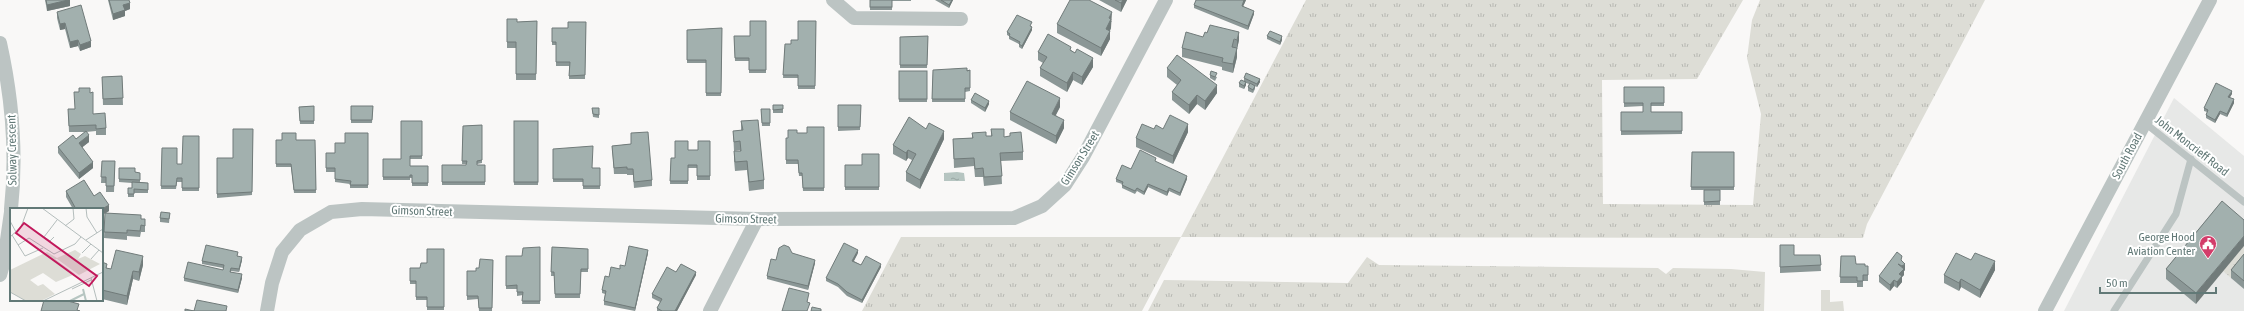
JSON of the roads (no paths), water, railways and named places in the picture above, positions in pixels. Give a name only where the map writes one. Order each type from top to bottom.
[{"type":"street","points":[[833,0],[854,18],[961,19]]},
{"type":"street","name":"Gimson Street","points":[[267,311],[272,283],[282,252],[300,230],[331,212],[362,209],[757,219],[1014,218],[1042,206],[1065,185],[1083,158],[1166,0]]},
{"type":"street","name":"South Road","points":[[2045,311],[2210,0]]},
{"type":"street","name":"Solway Crescent","points":[[0,43],[10,100],[13,129],[14,166],[11,208]]},
{"type":"street","name":"Solway Crescent","points":[[0,275],[4,261],[10,217]]},
{"type":"street","points":[[710,311],[757,219]]},
{"type":"lane","name":"John Moncrieff Road","points":[[2145,123],[2244,202]]},
{"type":"lane","points":[[2114,311],[2176,214],[2191,159]]},
{"type":"water","points":[[944,173],[964,173],[965,181],[944,181]]},
{"type":"place","name":"George Hood Aviation Center","points":[[2208,259]]}]
